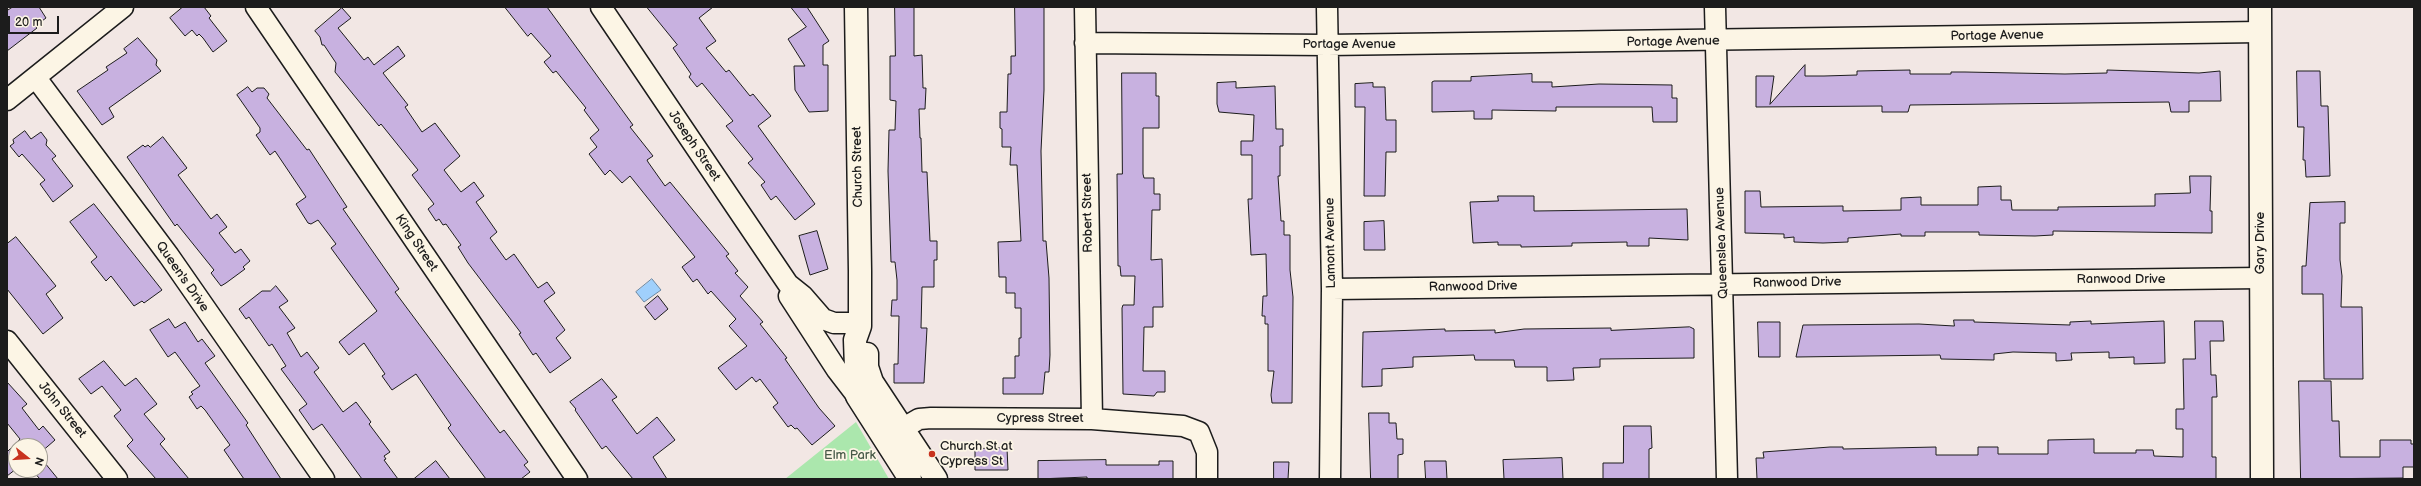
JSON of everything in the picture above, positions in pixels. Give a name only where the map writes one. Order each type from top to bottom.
[{"type":"street","points":[[7,100],[123,7]]},
{"type":"street","name":"King Street","points":[[256,7],[577,479]]},
{"type":"street","name":"Joseph Street","points":[[601,7],[788,284],[803,296],[823,319],[834,323],[860,325]]},
{"type":"street","name":"Church Street","points":[[856,7],[860,325],[865,339],[867,367],[910,479]]},
{"type":"street","name":"Robert Street","points":[[1085,7],[1092,419]]},
{"type":"street","name":"Lamont Avenue","points":[[1327,7],[1332,289],[1330,479]]},
{"type":"street","name":"Queenslea Avenue","points":[[1715,7],[1727,479]]},
{"type":"street","name":"Gary Drive","points":[[2260,7],[2262,479]]},
{"type":"street","name":"Portage Avenue","points":[[1085,43],[1327,45],[1715,41],[2260,32]]},
{"type":"street","name":"Queen's Drive","points":[[36,78],[168,256],[324,479]]},
{"type":"street","name":"Ranwood Drive","points":[[1332,289],[2261,278]]},
{"type":"street","name":"Joseph Street","points":[[788,284],[789,297],[837,370],[857,396]]},
{"type":"street","name":"Church Street","points":[[860,325],[855,340],[857,396],[936,479]]},
{"type":"street","name":"John Street","points":[[7,341],[117,479]]},
{"type":"street","name":"Cypress Street","points":[[893,434],[919,419],[1092,419],[1183,426],[1199,432],[1207,452],[1208,479]]},
{"type":"green space","name":"Elm Park","points":[[856,422],[889,479],[785,479]]},
{"type":"water","points":[[652,279],[661,290],[644,302],[636,292]]},
{"type":"building","points":[[13,7],[39,7],[46,18],[35,26],[37,28],[7,51],[7,11]]},
{"type":"building","points":[[183,7],[204,7],[211,16],[209,18],[227,41],[213,52],[203,38],[199,34],[197,36],[192,30],[185,36],[170,18]]},
{"type":"building","points":[[505,7],[547,7],[633,125],[630,127],[653,156],[647,160],[648,162],[665,186],[670,182],[729,254],[726,256],[738,271],[735,273],[748,287],[740,296],[763,322],[760,324],[787,358],[785,359],[819,408],[835,426],[812,445],[797,428],[795,429],[791,425],[788,427],[773,407],[778,403],[760,379],[756,382],[752,377],[736,390],[718,368],[747,346],[729,326],[736,319],[711,291],[708,294],[697,279],[693,282],[682,267],[695,257],[630,176],[622,183],[610,170],[605,175],[589,154],[597,147],[590,138],[599,130],[584,110],[586,108],[556,71],[553,73],[544,62],[551,56],[531,33],[528,36]]},
{"type":"building","points":[[647,7],[713,7],[699,18],[716,41],[706,48],[726,72],[729,70],[750,96],[753,94],[771,116],[758,126],[815,204],[795,220],[776,196],[771,200],[761,185],[765,182],[748,163],[753,159],[726,126],[733,121],[702,83],[697,87],[689,77],[691,74],[673,48],[677,45]]},
{"type":"building","points":[[791,7],[807,7],[829,41],[823,45],[823,65],[828,65],[828,111],[809,112],[795,90],[794,66],[805,66],[788,39],[806,27]]},
{"type":"building","points":[[895,7],[914,7],[914,56],[922,55],[923,88],[926,88],[925,109],[919,109],[922,172],[927,172],[930,241],[937,241],[937,260],[934,260],[934,287],[922,287],[921,328],[927,328],[924,383],[894,383],[894,364],[898,364],[899,316],[891,316],[892,300],[897,300],[897,280],[895,262],[891,262],[888,171],[889,130],[895,130],[896,101],[890,100],[890,56],[895,56]]},
{"type":"building","points":[[1015,7],[1044,7],[1044,90],[1041,151],[1043,241],[1046,241],[1049,278],[1050,355],[1049,372],[1045,372],[1043,394],[1003,394],[1003,378],[1015,378],[1015,356],[1019,356],[1019,338],[1021,338],[1021,308],[1015,308],[1015,293],[1006,293],[1006,277],[999,277],[998,242],[1021,241],[1017,165],[1010,165],[1011,147],[1002,147],[1002,129],[1000,128],[1000,112],[1007,112],[1008,74],[1011,74],[1011,56],[1015,56]]},
{"type":"building","points":[[342,8],[351,18],[338,28],[364,60],[368,57],[374,65],[398,46],[405,56],[383,73],[408,105],[405,107],[422,132],[435,123],[460,156],[444,170],[461,192],[474,182],[484,196],[476,202],[497,232],[490,238],[506,260],[514,254],[538,288],[547,282],[555,293],[544,301],[565,330],[556,338],[571,358],[550,373],[536,353],[533,355],[519,334],[521,333],[468,263],[458,247],[461,245],[446,224],[443,225],[439,219],[436,221],[428,209],[434,204],[412,175],[418,170],[381,124],[379,126],[335,72],[336,63],[324,45],[322,45],[320,37],[315,31]]},
{"type":"building","points":[[138,38],[157,60],[156,65],[161,71],[109,108],[114,117],[102,125],[77,91],[108,70],[106,67],[127,53],[124,49]]},
{"type":"building","points":[[1805,65],[1805,76],[1857,75],[1857,71],[1910,70],[1910,74],[1951,74],[1951,72],[1965,72],[2065,74],[2107,73],[2107,70],[2199,73],[2220,71],[2221,101],[2189,101],[2189,112],[2171,112],[2169,102],[1910,105],[1908,112],[1882,112],[1882,106],[1756,107],[1756,76],[1774,76],[1770,104]]},
{"type":"building","points":[[2297,71],[2320,71],[2321,106],[2328,106],[2330,176],[2306,177],[2305,160],[2303,160],[2304,127],[2298,127]]},
{"type":"building","points":[[1122,73],[1156,73],[1156,96],[1159,96],[1159,128],[1143,128],[1144,178],[1154,178],[1154,194],[1160,194],[1160,210],[1152,210],[1151,260],[1162,259],[1163,307],[1153,307],[1153,327],[1144,327],[1143,371],[1165,371],[1165,392],[1157,392],[1154,396],[1123,394],[1122,308],[1123,305],[1134,305],[1135,276],[1121,276],[1120,266],[1118,266],[1117,174],[1122,174]]},
{"type":"building","points":[[1532,74],[1532,82],[1552,82],[1552,87],[1599,84],[1672,85],[1672,98],[1677,98],[1677,122],[1653,122],[1652,107],[1556,107],[1556,111],[1492,110],[1492,119],[1474,119],[1474,111],[1432,112],[1432,82],[1434,81],[1471,81],[1471,77]]},
{"type":"building","points":[[1236,82],[1236,88],[1275,86],[1276,129],[1283,129],[1283,146],[1280,146],[1280,176],[1278,176],[1281,221],[1284,221],[1284,235],[1290,235],[1290,270],[1293,297],[1292,403],[1272,403],[1271,395],[1274,371],[1268,371],[1268,324],[1265,324],[1265,316],[1262,316],[1263,296],[1267,296],[1266,254],[1251,255],[1248,199],[1252,199],[1252,155],[1241,155],[1241,141],[1253,141],[1254,115],[1219,112],[1217,104],[1217,83]]},
{"type":"building","points":[[1373,83],[1373,87],[1385,87],[1386,120],[1396,120],[1396,152],[1386,152],[1385,196],[1364,196],[1365,107],[1355,107],[1355,84]]},
{"type":"building","points":[[248,87],[252,92],[257,88],[264,88],[269,94],[267,98],[307,150],[309,149],[347,207],[343,209],[399,289],[395,292],[500,433],[504,430],[528,462],[524,465],[530,472],[521,479],[486,479],[448,428],[451,425],[416,374],[392,390],[382,376],[385,374],[364,343],[349,355],[339,342],[377,311],[331,248],[336,244],[318,220],[311,224],[308,223],[296,204],[306,197],[275,151],[270,155],[256,135],[260,132],[260,128],[237,95]]},
{"type":"building","points":[[25,131],[31,139],[41,132],[47,140],[46,145],[56,156],[52,159],[73,186],[53,202],[40,184],[45,180],[22,154],[19,157],[10,146],[14,143],[13,140]]},
{"type":"building","points":[[163,137],[187,168],[178,175],[211,219],[217,214],[227,227],[219,233],[235,253],[241,249],[250,261],[243,267],[245,269],[221,286],[211,273],[214,270],[177,224],[175,226],[127,157],[143,145],[145,147],[148,145],[150,147]]},
{"type":"building","points":[[2190,176],[2211,176],[2210,211],[2212,211],[2212,233],[2053,231],[2053,235],[2035,236],[1979,235],[1979,232],[1925,232],[1925,236],[1901,236],[1901,234],[1848,238],[1848,242],[1823,243],[1794,242],[1794,237],[1784,238],[1784,234],[1745,233],[1745,191],[1760,191],[1761,207],[1843,206],[1843,211],[1901,210],[1901,198],[1921,197],[1921,205],[1978,205],[1978,187],[2001,186],[2001,200],[2011,200],[2012,210],[2058,210],[2058,207],[2155,206],[2155,194],[2190,193]]},
{"type":"building","points":[[1498,196],[1534,196],[1534,211],[1687,209],[1688,240],[1649,238],[1649,246],[1627,246],[1627,242],[1572,243],[1572,246],[1521,247],[1521,245],[1498,245],[1498,242],[1473,243],[1470,202],[1498,201]]},
{"type":"building","points":[[2345,202],[2345,223],[2340,223],[2340,260],[2342,276],[2341,307],[2362,307],[2363,379],[2324,379],[2323,294],[2302,294],[2302,266],[2306,266],[2310,203]]},
{"type":"building","points":[[94,204],[162,290],[144,303],[142,301],[134,306],[111,276],[106,281],[91,262],[97,257],[70,222]]},
{"type":"building","points":[[1384,221],[1385,250],[1364,250],[1364,222]]},
{"type":"building","points":[[817,231],[828,269],[810,275],[799,236]]},
{"type":"building","points":[[16,237],[56,286],[46,294],[63,318],[43,334],[7,289],[7,244]]},
{"type":"building","points":[[276,286],[288,301],[279,307],[295,328],[287,333],[301,357],[307,352],[319,368],[314,372],[343,412],[356,402],[371,422],[369,424],[390,452],[384,456],[386,459],[384,460],[398,479],[362,479],[322,424],[313,430],[299,410],[307,404],[281,369],[286,366],[272,344],[269,346],[249,317],[246,319],[239,309],[262,291],[270,291]]},
{"type":"building","points":[[658,296],[668,309],[655,320],[645,307]]},
{"type":"building","points":[[169,319],[175,328],[185,322],[198,342],[202,339],[215,356],[205,363],[248,423],[246,425],[281,479],[244,479],[224,450],[230,445],[205,410],[201,406],[197,409],[189,397],[193,394],[191,392],[200,386],[175,352],[168,357],[150,330]]},
{"type":"building","points":[[1954,320],[2070,325],[2070,322],[2091,321],[2091,324],[2164,321],[2165,363],[2134,364],[2134,357],[2109,358],[2109,352],[2071,353],[2072,360],[2056,361],[2056,353],[2013,352],[1994,354],[1994,360],[1941,359],[1940,355],[1796,357],[1803,325],[1919,324],[1954,326]]},
{"type":"building","points":[[2195,321],[2223,321],[2224,341],[2210,341],[2211,375],[2216,375],[2217,397],[2212,397],[2212,457],[2216,457],[2216,479],[1757,479],[1756,458],[1764,458],[1763,452],[1830,447],[1843,447],[1843,449],[1936,447],[1936,455],[1978,455],[1978,447],[1998,447],[1998,454],[2048,454],[2048,440],[2094,439],[2094,453],[2136,453],[2136,450],[2153,450],[2154,456],[2183,457],[2183,429],[2176,429],[2176,409],[2184,409],[2183,359],[2195,359]]},
{"type":"building","points":[[1758,322],[1780,322],[1780,357],[1759,357]]},
{"type":"building","points":[[1690,327],[1694,329],[1694,358],[1600,359],[1600,367],[1573,368],[1574,380],[1547,381],[1547,367],[1515,367],[1514,360],[1475,360],[1474,355],[1413,357],[1413,367],[1382,369],[1382,386],[1362,387],[1363,332],[1445,329],[1445,331],[1495,330],[1495,333],[1524,329],[1611,328],[1611,330]]},
{"type":"building","points":[[104,361],[125,386],[136,378],[157,404],[144,414],[165,439],[160,444],[189,479],[156,479],[127,446],[133,440],[114,416],[121,410],[102,386],[91,394],[79,379]]},
{"type":"building","points":[[602,379],[617,397],[612,400],[637,434],[657,417],[675,440],[653,457],[667,479],[633,479],[606,446],[602,449],[575,410],[576,409],[570,402]]},
{"type":"building","points":[[2299,381],[2331,381],[2332,421],[2339,421],[2340,457],[2380,457],[2380,440],[2411,440],[2411,444],[2414,444],[2414,467],[2403,467],[2403,478],[2301,479]]},
{"type":"building","points":[[7,382],[27,404],[22,408],[39,430],[43,426],[55,440],[48,446],[48,438],[19,438],[7,423]]},
{"type":"building","points":[[1369,413],[1389,413],[1389,423],[1396,423],[1397,439],[1403,439],[1403,454],[1398,455],[1398,479],[1371,479]]},
{"type":"building","points":[[1624,426],[1651,426],[1652,448],[1649,449],[1649,479],[1603,479],[1603,463],[1623,463]]},
{"type":"building","points":[[1007,448],[1008,470],[975,470],[975,449]]},
{"type":"building","points":[[8,451],[7,476],[7,452]]},
{"type":"building","points":[[1562,458],[1563,479],[1504,479],[1503,460]]},
{"type":"building","points":[[1106,460],[1106,465],[1159,465],[1159,461],[1173,461],[1173,479],[1087,479],[1087,477],[1038,479],[1038,461]]},
{"type":"building","points":[[436,461],[450,479],[414,479]]},
{"type":"building","points":[[1425,461],[1446,461],[1447,479],[1426,479]]},
{"type":"building","points":[[1274,462],[1289,462],[1288,479],[1274,479]]},
{"type":"building","points":[[48,467],[58,479],[39,478],[48,478]]},
{"type":"place","name":"Church St at Cypress St","points":[[932,454]]}]
